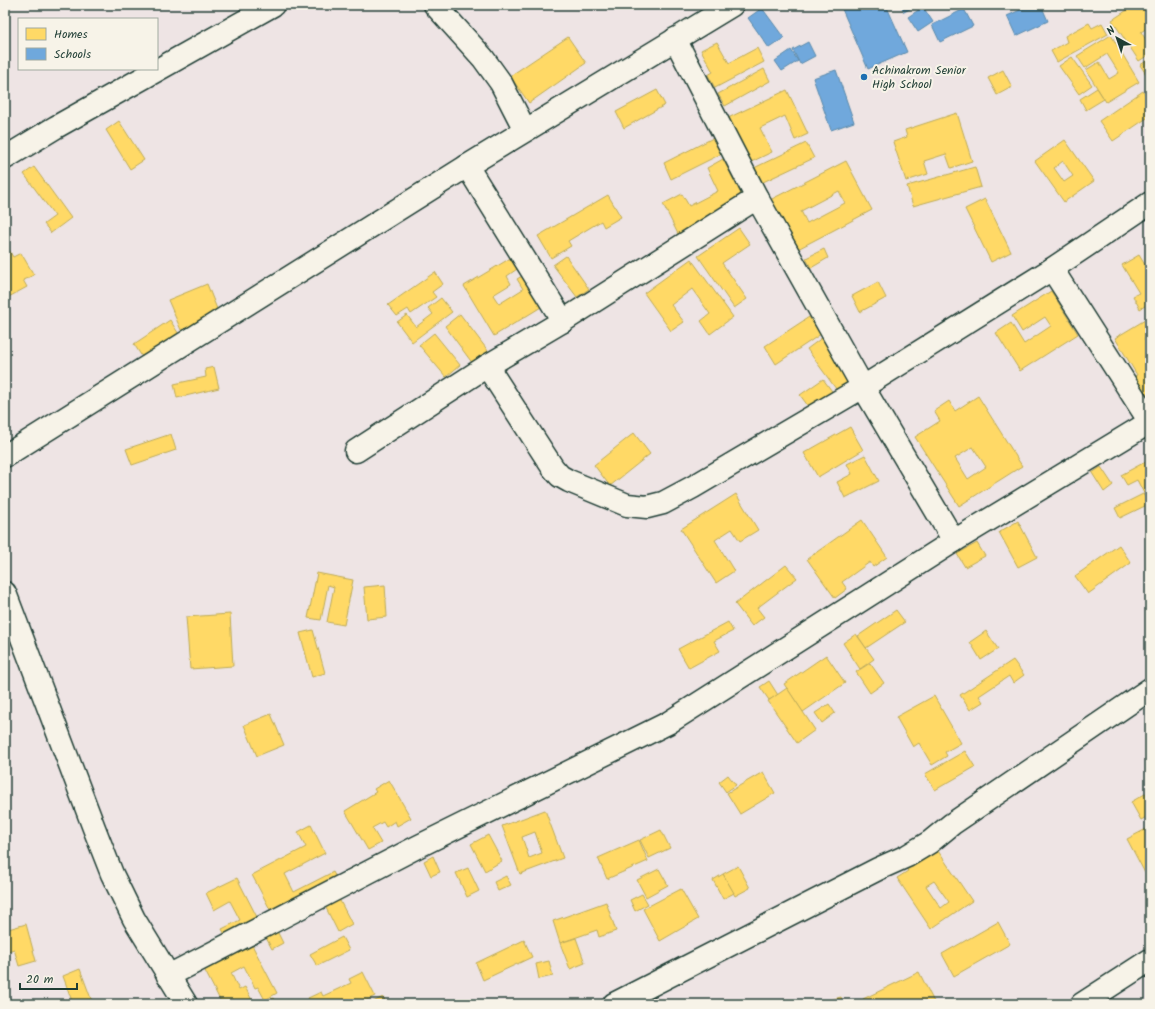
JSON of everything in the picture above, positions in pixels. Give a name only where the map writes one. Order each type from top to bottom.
[{"type":"street","points":[[158,70],[273,5]]},
{"type":"street","points":[[435,5],[483,58],[501,83],[525,130]]},
{"type":"street","points":[[5,456],[525,130],[732,5]]},
{"type":"street","points":[[675,40],[757,198],[863,388],[954,541]]},
{"type":"street","points":[[5,158],[56,127],[157,70]]},
{"type":"street","points":[[467,166],[563,321]]},
{"type":"street","points":[[356,451],[487,366],[563,321],[757,198]]},
{"type":"street","points":[[487,366],[553,468],[560,476],[627,505],[647,507],[663,503],[694,487],[863,388],[1052,269],[1150,203]]},
{"type":"street","points":[[168,976],[417,847],[668,723],[954,541],[1150,422],[1052,269]]},
{"type":"street","points":[[5,593],[112,874],[134,919],[186,1004]]},
{"type":"street","points":[[614,1004],[878,869],[908,856],[930,842],[952,824],[1150,689]]},
{"type":"street","points":[[1082,1004],[1150,960]]},
{"type":"building: Homes","points":[[1135,5],[1150,5],[1150,26],[1141,32],[1150,46],[1150,54],[1139,61],[1112,20]]},
{"type":"building: Homes","points":[[1089,23],[1092,28],[1102,23],[1108,34],[1057,62],[1051,51],[1067,42],[1065,36]]},
{"type":"building: Homes","points":[[1111,35],[1139,82],[1106,102],[1086,70],[1099,62],[1109,79],[1119,73],[1107,54],[1085,68],[1077,56]]},
{"type":"building: Homes","points":[[568,37],[586,63],[529,103],[510,76]]},
{"type":"building: Homes","points":[[717,42],[729,63],[757,48],[764,62],[715,88],[708,75],[713,72],[701,50]]},
{"type":"building: Homes","points":[[1072,57],[1092,85],[1079,94],[1059,66]]},
{"type":"building: Homes","points":[[1150,59],[1150,76],[1148,77],[1140,65]]},
{"type":"building: Homes","points":[[764,69],[770,81],[725,106],[718,94]]},
{"type":"building: Homes","points":[[1003,70],[1012,87],[997,95],[988,78]]},
{"type":"building: Homes","points":[[1097,88],[1104,99],[1086,110],[1080,99]]},
{"type":"building: Homes","points":[[657,90],[665,105],[624,128],[616,112]]},
{"type":"building: Homes","points":[[787,90],[808,134],[795,140],[785,116],[760,128],[772,152],[749,163],[728,118]]},
{"type":"building: Homes","points":[[1143,91],[1150,101],[1150,116],[1113,141],[1099,121]]},
{"type":"building: Homes","points":[[957,113],[972,161],[951,168],[946,154],[924,161],[928,174],[906,181],[893,142],[907,137],[905,130]]},
{"type":"building: Homes","points":[[119,121],[144,160],[130,169],[106,130]]},
{"type":"building: Homes","points":[[717,136],[725,152],[671,179],[664,163]]},
{"type":"building: Homes","points":[[1065,140],[1094,181],[1064,202],[1035,161]],"holes":[[[1063,161],[1073,176],[1064,182],[1054,168]]]},
{"type":"building: Homes","points":[[806,143],[814,158],[761,183],[754,168]]},
{"type":"building: Homes","points":[[723,159],[744,200],[678,234],[663,204],[682,194],[689,206],[718,191],[707,168]]},
{"type":"building: Homes","points":[[846,161],[872,210],[794,251],[768,201]],"holes":[[[839,191],[845,203],[807,223],[801,211]]]},
{"type":"building: Homes","points":[[34,167],[71,218],[51,233],[44,224],[55,216],[24,174]]},
{"type":"building: Homes","points":[[975,167],[981,187],[913,206],[907,186]]},
{"type":"building: Homes","points":[[608,195],[621,217],[604,227],[601,221],[568,241],[571,246],[551,258],[538,236]]},
{"type":"building: Homes","points":[[985,199],[1011,252],[991,262],[965,209]]},
{"type":"building: Homes","points":[[739,228],[750,244],[722,263],[747,299],[734,308],[698,256]]},
{"type":"building: Homes","points":[[5,243],[13,257],[21,253],[34,275],[23,280],[27,287],[5,299]]},
{"type":"building: Homes","points":[[824,249],[828,258],[811,268],[806,258]]},
{"type":"building: Homes","points":[[1139,255],[1150,273],[1150,303],[1140,309],[1133,296],[1139,293],[1122,265]]},
{"type":"building: Homes","points":[[514,256],[520,267],[507,276],[511,284],[493,295],[499,304],[523,289],[517,279],[527,273],[546,304],[494,336],[464,286]]},
{"type":"building: Homes","points":[[566,256],[589,289],[577,297],[553,265]]},
{"type":"building: Homes","points":[[691,259],[733,317],[710,334],[701,321],[710,314],[692,289],[671,305],[684,322],[671,331],[644,293]]},
{"type":"building: Homes","points":[[435,272],[443,284],[432,292],[436,297],[411,314],[408,309],[397,316],[388,305]]},
{"type":"building: Homes","points":[[878,282],[886,298],[860,312],[852,296]]},
{"type":"building: Homes","points":[[207,284],[219,314],[181,330],[168,300]]},
{"type":"building: Homes","points":[[1051,291],[1078,334],[1020,371],[996,333],[1011,323],[1024,344],[1051,326],[1045,317],[1022,332],[1012,316]]},
{"type":"building: Homes","points":[[441,298],[452,312],[412,342],[397,322],[407,315],[416,327],[433,314],[428,308]]},
{"type":"building: Homes","points":[[460,314],[492,356],[476,368],[445,326]]},
{"type":"building: Homes","points":[[809,317],[821,334],[776,364],[765,346]]},
{"type":"building: Homes","points":[[1150,317],[1150,336],[1144,339],[1150,349],[1150,392],[1146,395],[1135,376],[1137,375],[1115,338]]},
{"type":"building: Homes","points":[[170,320],[180,336],[144,360],[134,344]]},
{"type":"building: Homes","points":[[434,333],[460,365],[446,377],[419,345]]},
{"type":"building: Homes","points":[[823,337],[856,381],[839,393],[807,349]]},
{"type":"building: Homes","points":[[214,367],[219,388],[177,398],[174,384],[206,377],[205,369]]},
{"type":"building: Homes","points":[[823,379],[834,394],[811,410],[800,395]]},
{"type":"building: Homes","points":[[978,396],[1022,466],[959,506],[915,437],[940,421],[934,411],[949,401],[955,411]],"holes":[[[973,447],[986,467],[968,479],[955,458]]]},
{"type":"building: Homes","points":[[850,427],[863,450],[818,477],[804,453]]},
{"type":"building: Homes","points":[[634,433],[650,454],[610,486],[594,465]]},
{"type":"building: Homes","points":[[171,434],[176,450],[132,465],[126,449]]},
{"type":"building: Homes","points":[[865,455],[879,481],[845,498],[837,482],[852,474],[847,464]]},
{"type":"building: Homes","points":[[1145,462],[1150,472],[1149,503],[1137,480],[1127,485],[1121,475]]},
{"type":"building: Homes","points":[[1101,467],[1113,485],[1104,492],[1092,473]]},
{"type":"building: Homes","points":[[736,494],[758,530],[740,541],[732,529],[715,540],[734,571],[716,583],[681,529]]},
{"type":"building: Homes","points":[[1143,494],[1149,504],[1120,518],[1115,508]]},
{"type":"building: Homes","points":[[862,520],[887,557],[873,567],[870,562],[842,582],[847,589],[835,598],[807,559]]},
{"type":"building: Homes","points":[[1018,521],[1037,557],[1018,567],[999,532]]},
{"type":"building: Homes","points":[[977,543],[985,556],[965,567],[957,554]]},
{"type":"building: Homes","points":[[1119,545],[1131,563],[1088,594],[1075,576]]},
{"type":"building: Homes","points":[[786,565],[797,578],[757,608],[764,617],[752,626],[735,604]]},
{"type":"building: Homes","points":[[317,573],[353,580],[344,625],[327,622],[334,587],[328,585],[321,620],[308,618]]},
{"type":"building: Homes","points":[[385,585],[387,617],[367,619],[364,587]]},
{"type":"building: Homes","points":[[896,610],[905,622],[866,648],[858,636]]},
{"type":"building: Homes","points":[[230,614],[233,666],[190,669],[186,617]]},
{"type":"building: Homes","points":[[728,622],[733,631],[714,641],[720,651],[689,668],[678,649]]},
{"type":"building: Homes","points":[[313,630],[325,673],[312,677],[300,633]]},
{"type":"building: Homes","points":[[986,631],[998,649],[981,660],[970,642]]},
{"type":"building: Homes","points":[[856,634],[874,659],[860,669],[843,643]]},
{"type":"building: Homes","points":[[826,655],[845,683],[803,712],[784,684]]},
{"type":"building: Homes","points":[[1013,660],[1024,675],[1013,683],[1009,676],[979,696],[983,702],[970,710],[960,695]]},
{"type":"building: Homes","points":[[870,663],[884,683],[870,693],[856,672]]},
{"type":"building: Homes","points":[[769,681],[778,695],[769,700],[760,687]]},
{"type":"building: Homes","points":[[787,688],[815,730],[797,743],[768,701]]},
{"type":"building: Homes","points":[[934,696],[961,743],[945,752],[947,756],[932,765],[919,743],[913,747],[896,717]]},
{"type":"building: Homes","points":[[829,704],[835,713],[822,723],[815,713]]},
{"type":"building: Homes","points":[[271,714],[284,745],[257,756],[244,725]]},
{"type":"building: Homes","points":[[965,751],[975,767],[935,790],[925,774]]},
{"type":"building: Homes","points":[[763,772],[775,793],[740,814],[727,793]]},
{"type":"building: Homes","points":[[728,775],[736,785],[726,792],[719,782]]},
{"type":"building: Homes","points":[[389,780],[411,818],[397,826],[395,821],[386,827],[383,822],[372,828],[381,843],[368,850],[345,811],[376,792],[374,789]]},
{"type":"building: Homes","points":[[1150,791],[1150,815],[1141,820],[1131,802]]},
{"type":"building: Homes","points":[[545,810],[563,858],[520,874],[502,826]],"holes":[[[535,832],[542,853],[529,858],[522,837]]]},
{"type":"building: Homes","points":[[311,825],[325,853],[285,874],[294,892],[333,872],[338,881],[273,915],[252,875],[306,847],[298,832]]},
{"type":"building: Homes","points":[[1150,827],[1150,871],[1145,873],[1127,839]]},
{"type":"building: Homes","points":[[661,830],[670,848],[649,858],[640,840]]},
{"type":"building: Homes","points":[[488,835],[502,861],[485,871],[471,844]]},
{"type":"building: Homes","points":[[639,840],[648,861],[607,879],[598,858]]},
{"type":"building: Homes","points":[[938,851],[972,901],[931,929],[897,878],[908,871],[905,866],[924,853],[927,858]],"holes":[[[934,881],[949,902],[941,908],[926,886]]]},
{"type":"building: Homes","points":[[433,856],[440,872],[431,876],[424,861]]},
{"type":"building: Homes","points":[[738,866],[750,888],[735,896],[723,874]]},
{"type":"building: Homes","points":[[468,868],[479,891],[467,897],[456,873]]},
{"type":"building: Homes","points":[[659,869],[668,885],[646,897],[637,880]]},
{"type":"building: Homes","points":[[723,874],[734,893],[723,899],[713,880]]},
{"type":"building: Homes","points":[[506,876],[511,885],[498,891],[494,882]]},
{"type":"building: Homes","points":[[237,878],[260,923],[228,940],[222,929],[240,920],[230,901],[214,910],[206,893]]},
{"type":"building: Homes","points":[[681,889],[698,919],[660,941],[643,909]]},
{"type":"building: Homes","points":[[642,894],[648,904],[635,911],[630,900]]},
{"type":"building: Homes","points":[[339,899],[352,924],[338,932],[325,906]]},
{"type":"building: Homes","points":[[606,902],[616,931],[599,937],[597,930],[560,943],[553,921]]},
{"type":"building: Homes","points":[[998,922],[1010,944],[954,976],[942,954]]},
{"type":"building: Homes","points":[[26,924],[36,961],[19,966],[14,949],[5,952],[5,930]]},
{"type":"building: Homes","points":[[276,929],[283,943],[272,949],[264,934]]},
{"type":"building: Homes","points":[[342,937],[349,950],[317,966],[310,954]]},
{"type":"building: Homes","points":[[576,938],[585,963],[570,969],[560,943]]},
{"type":"building: Homes","points":[[524,940],[532,957],[483,980],[476,963]]},
{"type":"building: Homes","points":[[251,943],[277,993],[265,1000],[258,987],[255,988],[244,966],[231,973],[239,990],[245,987],[254,1004],[222,1004],[203,967]]},
{"type":"building: Homes","points":[[549,961],[553,976],[539,979],[536,964]]},
{"type":"building: Homes","points":[[80,969],[93,1004],[73,1004],[63,976]]},
{"type":"building: Homes","points":[[363,972],[375,996],[359,1004],[311,1004],[308,998],[321,992],[323,996],[351,983],[349,979]]},
{"type":"building: Homes","points":[[919,972],[935,1004],[866,1004],[863,999]]},
{"type":"building: Homes","points":[[383,997],[387,1004],[369,1004]]},
{"type":"building: Homes","points":[[841,997],[843,1004],[819,1004],[819,1003]]},
{"type":"building: Homes","points":[[274,998],[277,1004],[263,1004]]},
{"type":"building: Schools","points":[[851,5],[886,5],[907,52],[868,69],[842,9]]},
{"type":"building: Schools","points":[[901,5],[917,5],[904,12]]},
{"type":"building: Schools","points":[[1031,5],[1041,5],[1048,21],[1016,36],[1007,16]]},
{"type":"building: Schools","points":[[923,7],[933,22],[918,32],[908,17]]},
{"type":"building: Schools","points":[[762,8],[784,38],[769,48],[748,18]]},
{"type":"building: Schools","points":[[964,9],[973,26],[940,42],[932,25]]},
{"type":"building: Schools","points":[[808,42],[815,56],[800,64],[793,50]]},
{"type":"building: Schools","points":[[791,50],[798,61],[782,71],[775,61]]},
{"type":"building: Schools","points":[[836,70],[854,122],[831,130],[813,78]]},
{"type":"place","name":"Achinakrom Senior High School","points":[[864,77]]}]
